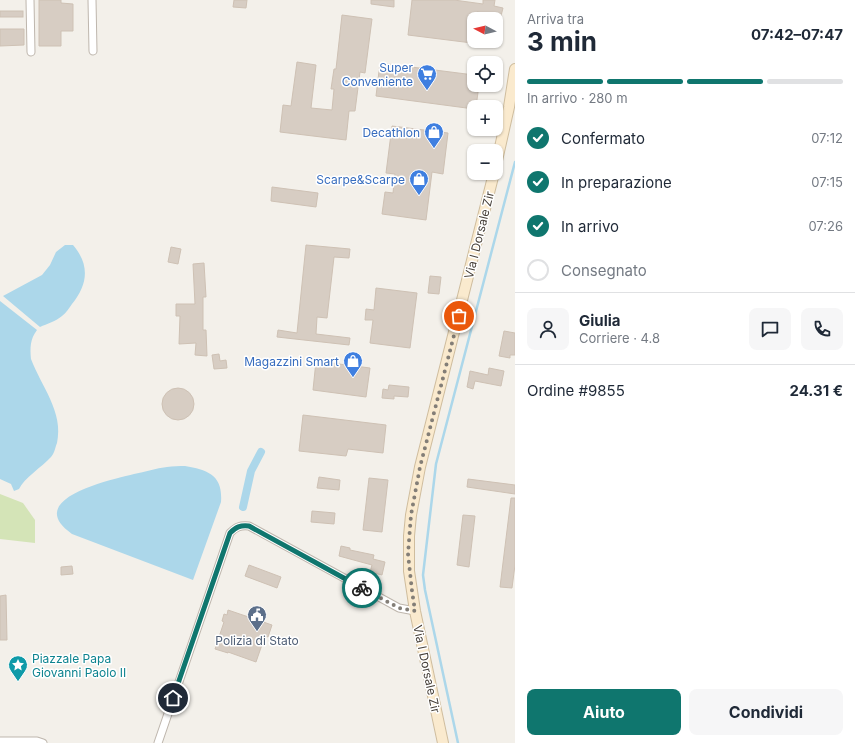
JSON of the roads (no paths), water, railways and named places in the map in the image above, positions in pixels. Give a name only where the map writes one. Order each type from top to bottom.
[{"type":"main road","points":[[501,144],[509,107],[515,69]]},
{"type":"main road","name":"Via I Dorsale Zir","points":[[443,743],[415,611],[411,584],[408,554],[411,515],[420,467],[492,180]]},
{"type":"street","points":[[30,0],[31,52]]},
{"type":"street","points":[[92,0],[93,51]]},
{"type":"street","points":[[158,743],[230,533],[236,527],[243,525],[249,526],[399,608],[415,611]]},
{"type":"street","points":[[0,740],[37,741],[43,743]]},
{"type":"water","points":[[65,245],[73,245],[78,252],[84,267],[84,282],[77,297],[65,313],[57,319],[40,327],[3,296],[42,275],[50,265],[56,252]]},
{"type":"water","points":[[0,301],[37,330],[31,344],[31,359],[54,410],[58,432],[57,443],[51,457],[21,485],[19,489],[14,491],[11,484],[0,479]]},
{"type":"water","points":[[174,466],[185,466],[207,472],[212,475],[217,480],[221,493],[221,502],[193,580],[72,534],[59,522],[57,511],[63,501],[75,493],[91,486],[122,477]]},
{"type":"waterway","points":[[458,743],[423,575],[436,464],[515,162]]},
{"type":"waterway","points":[[243,507],[251,471],[261,452]]},
{"type":"place","name":"Super Conveniente","points":[[427,91]]},
{"type":"place","name":"Decathlon","points":[[434,149]]},
{"type":"place","name":"Scarpe&Scarpe","points":[[419,196]]},
{"type":"place","name":"Magazzini Smart","points":[[353,378]]},
{"type":"place","name":"Polizia di Stato","points":[[257,632]]},
{"type":"place","name":"Piazzale Papa Giovanni Paolo II","points":[[18,682]]}]
